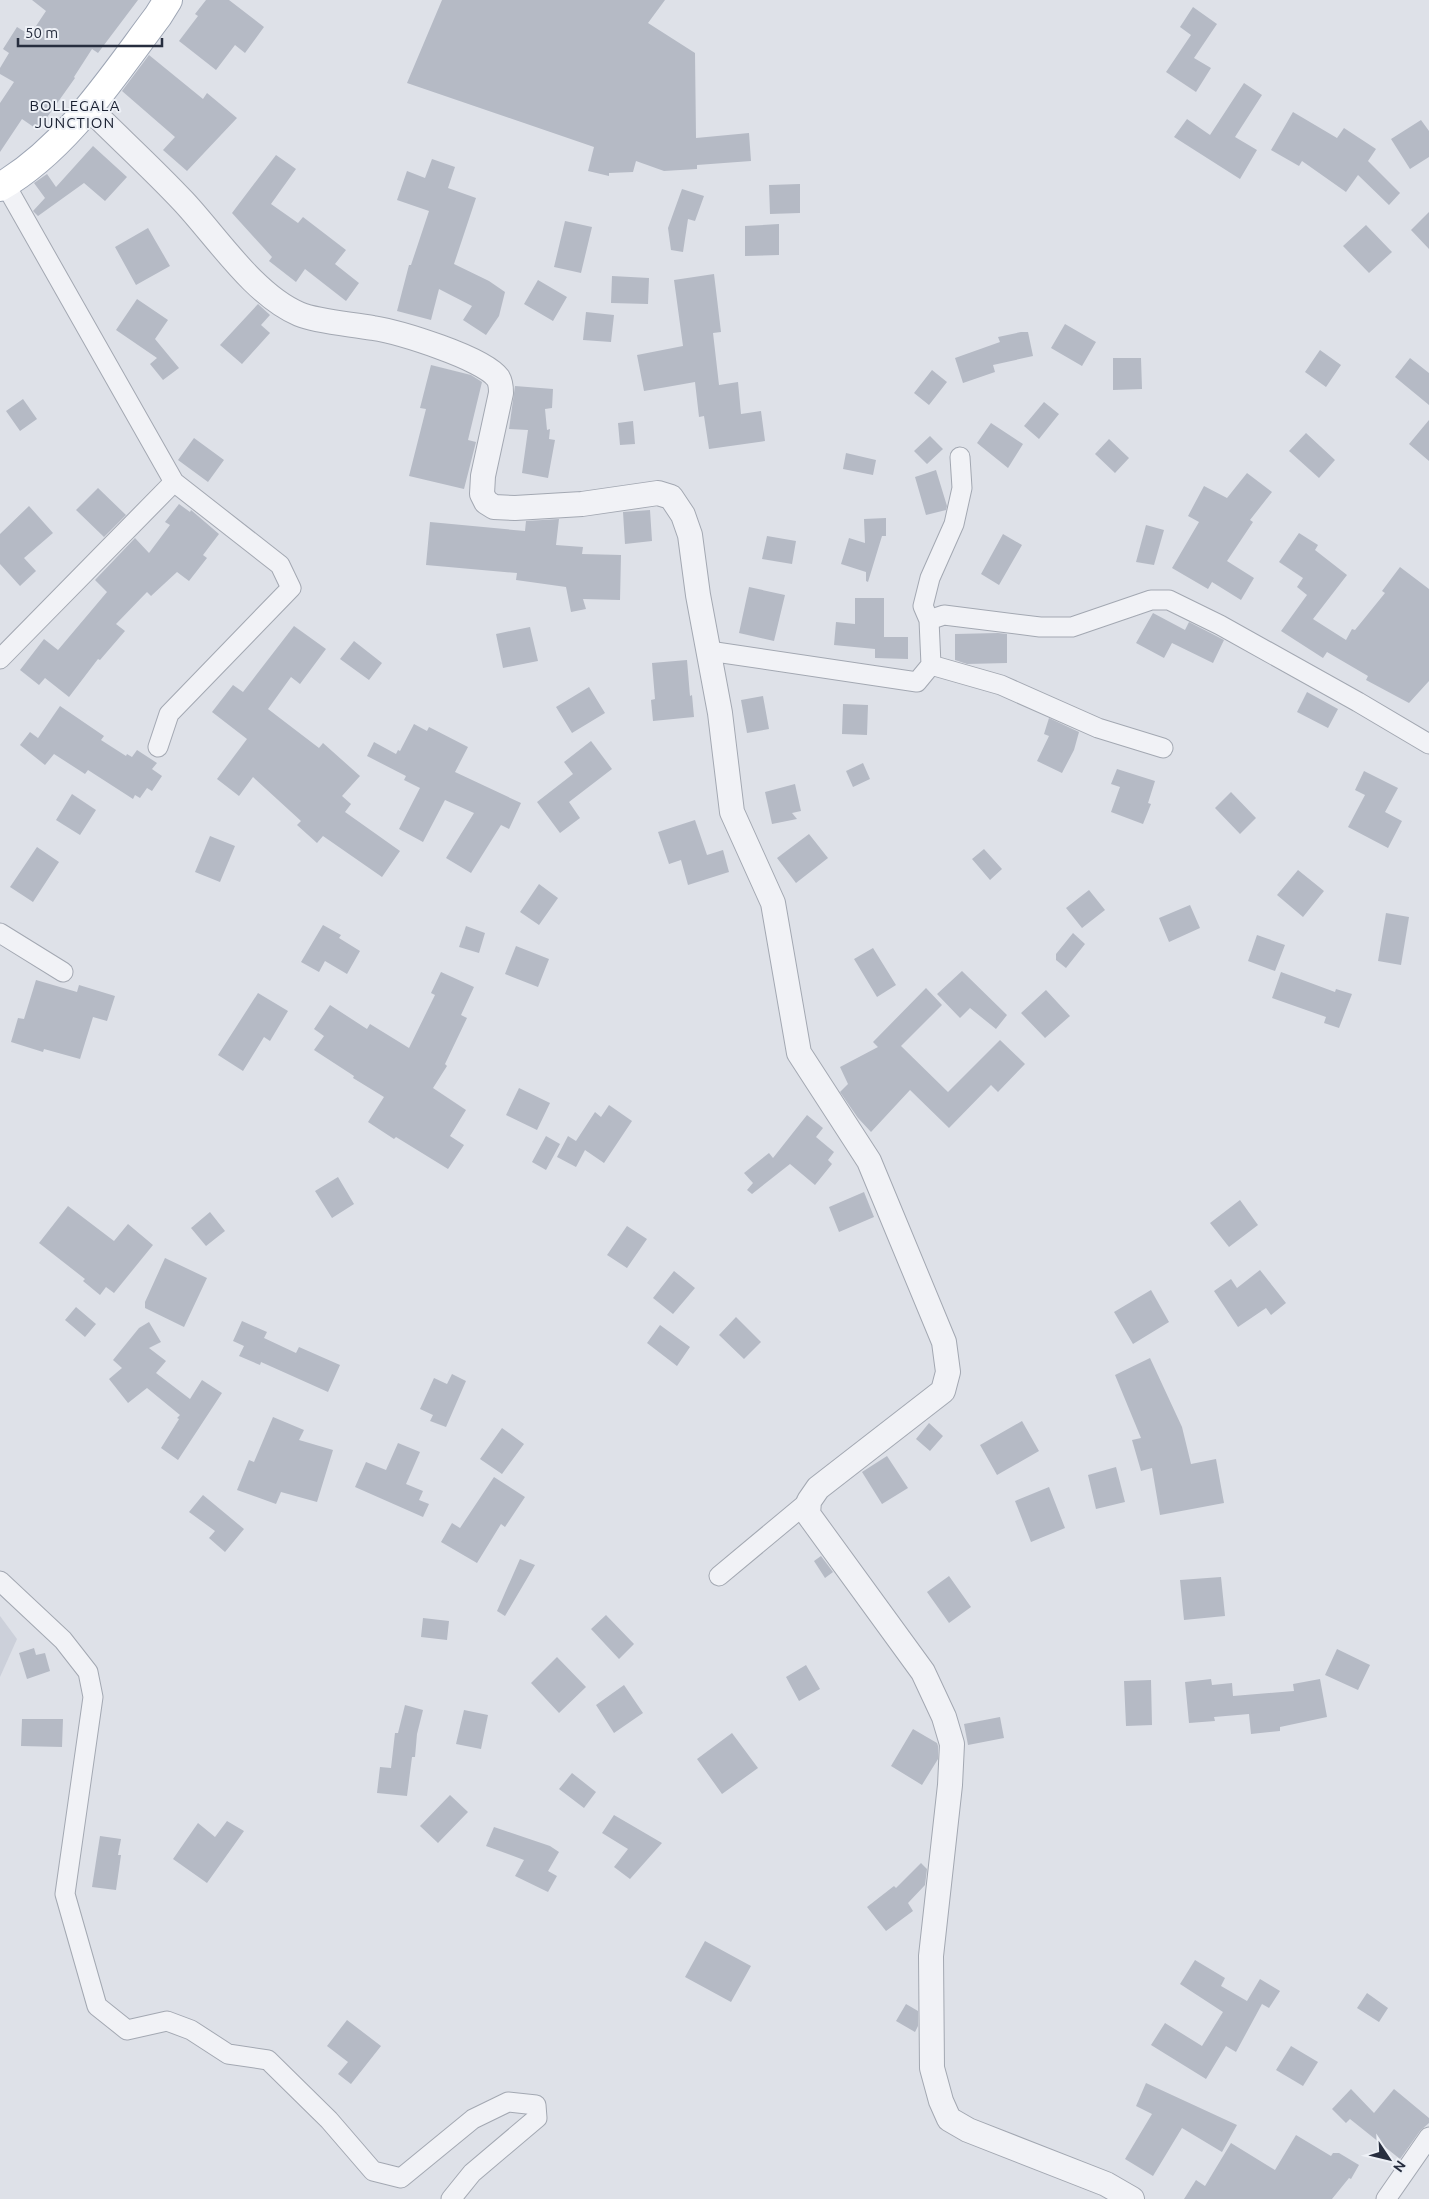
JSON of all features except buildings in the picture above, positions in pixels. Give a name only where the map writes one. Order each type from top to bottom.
[{"type":"main road","points":[[3,185],[46,153],[89,108],[168,0]]},
{"type":"street","points":[[89,108],[183,201],[258,286],[276,301],[301,315],[376,328],[443,347],[488,369],[498,377],[502,393],[483,476],[482,494],[486,502],[494,507],[515,508],[582,504],[658,493],[671,497],[683,514],[690,535],[698,595],[720,713],[732,812],[773,903],[799,1053],[869,1161],[944,1342],[948,1372],[943,1391],[818,1488],[809,1501],[719,1576]]},
{"type":"street","points":[[3,185],[174,482],[280,565],[291,588],[169,714],[158,747]]},
{"type":"street","points":[[709,651],[917,682],[931,665],[929,620],[924,606],[930,578],[954,524],[962,488],[960,457]]},
{"type":"street","points":[[0,658],[174,482]]},
{"type":"street","points":[[929,620],[944,615],[1040,628],[1072,627],[1151,600],[1169,600],[1220,625],[1429,744]]},
{"type":"street","points":[[931,665],[1001,685],[1098,728],[1163,748]]},
{"type":"street","points":[[0,932],[63,972]]},
{"type":"street","points":[[809,1501],[808,1514],[923,1672],[944,1717],[952,1744],[950,1785],[932,1956],[932,2068],[941,2101],[949,2119],[968,2130],[1106,2184],[1132,2199]]},
{"type":"street","points":[[0,1580],[63,1640],[88,1672],[93,1697],[65,1894],[97,2006],[127,2030],[167,2021],[192,2030],[228,2054],[268,2060],[329,2120],[373,2171],[401,2178],[474,2119],[508,2102],[536,2105],[537,2118],[472,2173],[451,2199]]},
{"type":"street","points":[[1386,2199],[1429,2137]]},
{"type":"shaded area","points":[[0,1616],[17,1639],[0,1677]]},
{"type":"district","name":"BOLLEGALA JUNCTION","points":[[75,114]]}]
